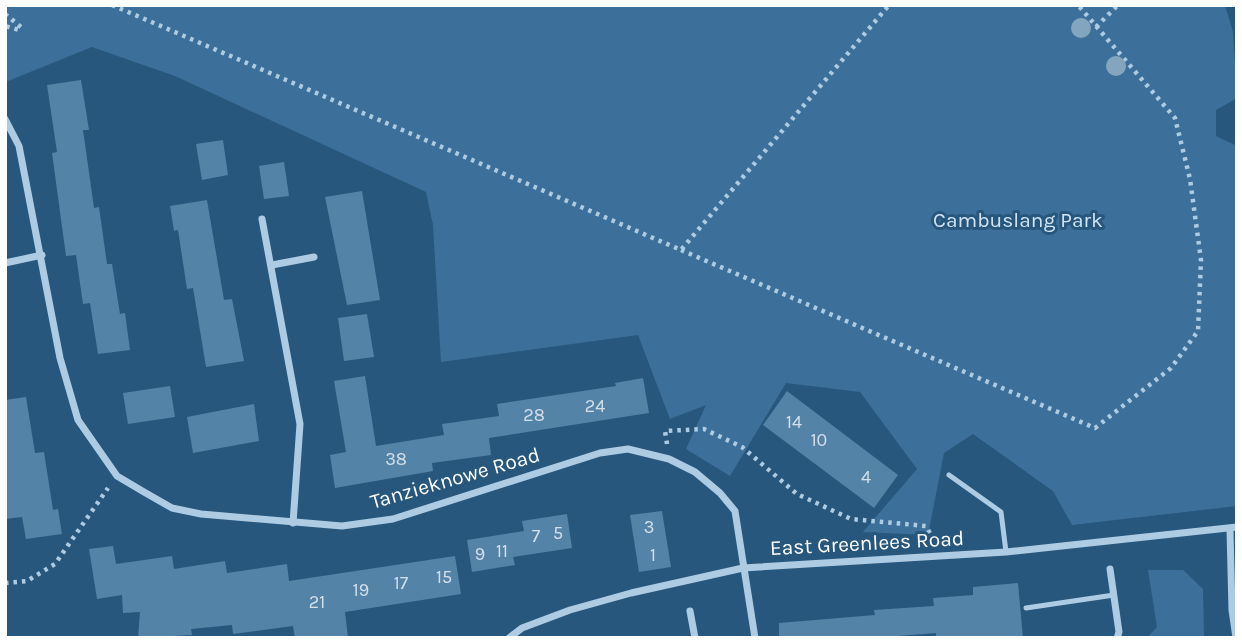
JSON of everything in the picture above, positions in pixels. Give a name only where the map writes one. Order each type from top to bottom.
[{"type":"street","name":"Tanzieknowe Road","points":[[5,119],[19,146],[60,358],[78,420],[117,475],[172,508],[240,519],[342,526],[393,519],[600,453],[628,449],[669,459],[695,472],[720,493],[735,511],[755,638]]},
{"type":"street","points":[[262,219],[300,424],[301,446],[293,523]]},
{"type":"street","points":[[5,263],[42,255]]},
{"type":"street","points":[[272,265],[314,257]]},
{"type":"street","points":[[1233,529],[1232,610],[1236,638]]},
{"type":"street","name":"East Greenlees Road","points":[[509,638],[522,628],[570,610],[631,593],[743,568],[1006,552],[1233,529]]},
{"type":"street","points":[[1110,569],[1117,638]]},
{"type":"street","points":[[690,611],[695,638]]},
{"type":"lane","points":[[949,475],[1001,512],[1006,552]]},
{"type":"lane","points":[[1027,608],[1114,595]]},
{"type":"path","points":[[112,5],[1094,428],[1171,368],[1198,331],[1201,260],[1190,180],[1175,118],[1078,5]]},
{"type":"path","points":[[681,250],[889,5]]},
{"type":"path","points":[[1096,27],[1118,5]]},
{"type":"path","points":[[5,14],[21,27],[19,30],[5,26]]},
{"type":"path","points":[[665,431],[704,429],[742,447],[797,494],[851,519],[926,527],[942,555]]},
{"type":"path","points":[[5,583],[27,581],[55,564],[117,475]]},
{"type":"green space","name":"Cambuslang Park","points":[[5,5],[1225,5],[1233,32],[1237,98],[1216,110],[1216,136],[1237,146],[1237,506],[1072,525],[1053,491],[973,434],[944,453],[928,535],[863,532],[917,469],[860,392],[786,383],[730,476],[686,449],[706,405],[670,419],[638,335],[441,362],[433,225],[426,192],[175,76],[92,47],[5,80]]},
{"type":"green space","points":[[1148,570],[1183,570],[1203,589],[1204,638],[1147,638],[1157,627]]},
{"type":"building","points":[[81,80],[89,130],[83,130],[94,208],[99,207],[107,264],[112,264],[120,314],[125,313],[130,350],[98,354],[90,303],[83,304],[76,255],[66,256],[52,153],[57,152],[47,85]]},
{"type":"building","points":[[223,140],[228,175],[202,180],[196,144]]},
{"type":"building","points":[[284,162],[289,196],[264,199],[259,166]]},
{"type":"building","points":[[362,191],[380,300],[347,305],[325,197]]},
{"type":"building","points":[[207,200],[224,300],[232,299],[244,361],[206,367],[193,288],[187,289],[178,230],[174,231],[170,206]]},
{"type":"building","points":[[367,314],[374,357],[344,361],[338,318]]},
{"type":"building","points":[[365,376],[376,446],[444,435],[442,424],[499,416],[497,404],[616,386],[615,383],[643,378],[649,413],[489,438],[491,455],[432,463],[433,471],[335,488],[330,455],[346,452],[334,381]]},
{"type":"building","points":[[170,386],[175,417],[128,424],[123,393]]},
{"type":"building","points":[[787,391],[898,475],[874,508],[763,425]]},
{"type":"building","points":[[26,397],[35,453],[44,452],[53,510],[58,509],[62,534],[26,539],[22,517],[5,519],[5,400]]},
{"type":"building","points":[[254,404],[259,441],[193,453],[187,417]]},
{"type":"building","points":[[662,511],[671,567],[639,572],[630,515]]},
{"type":"building","points":[[567,514],[572,548],[513,557],[515,565],[472,572],[467,540],[524,531],[522,521]]},
{"type":"building","points":[[113,546],[116,564],[172,556],[174,569],[225,561],[227,573],[287,564],[289,581],[455,556],[461,594],[345,612],[348,638],[295,638],[293,626],[233,634],[232,625],[191,629],[192,635],[138,638],[140,612],[123,613],[122,595],[97,599],[89,549]]},
{"type":"building","points":[[1018,583],[1023,638],[936,638],[936,633],[873,638],[779,638],[779,623],[875,615],[874,610],[934,606],[933,598],[973,595],[973,587]]}]
